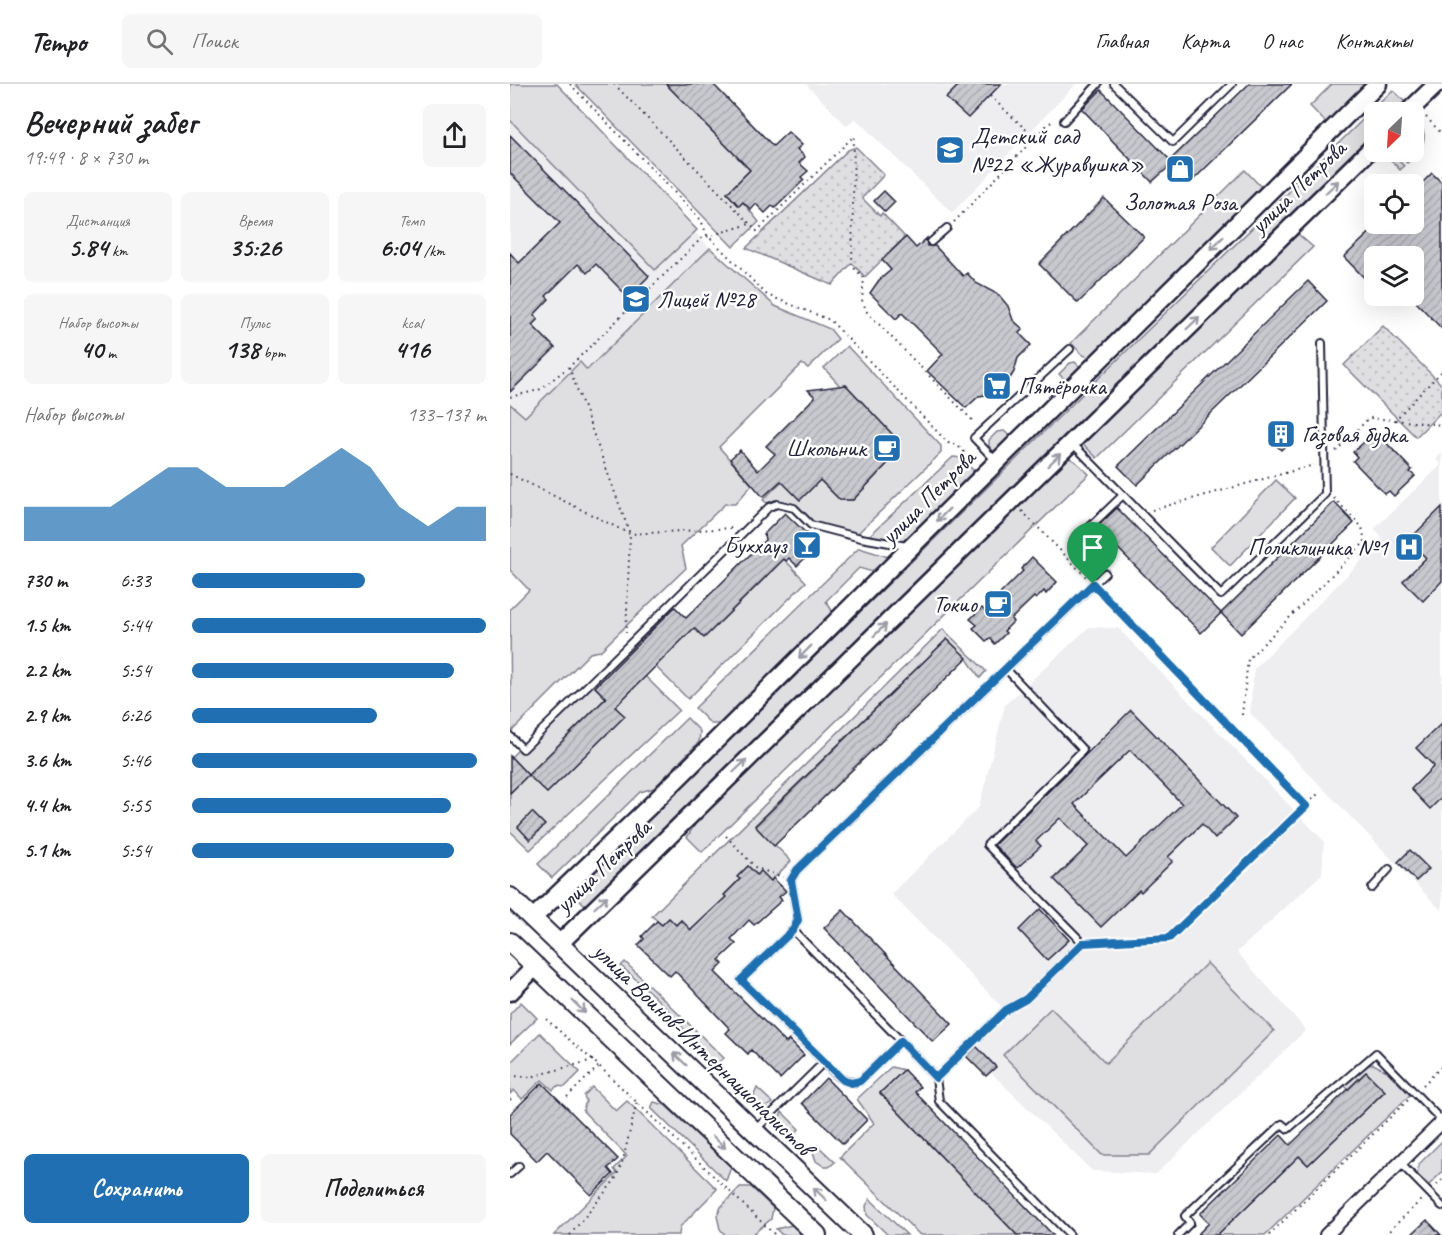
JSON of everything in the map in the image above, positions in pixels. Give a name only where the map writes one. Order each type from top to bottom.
[{"type":"main road","name":"улица Петрова","points":[[510,942],[1378,84]]},
{"type":"main road","points":[[1424,104],[1437,87]]},
{"type":"main road","name":"улица Петрова","points":[[510,992],[1364,156]]},
{"type":"main road","name":"улица Воинов-Интернационалистов","points":[[510,897],[863,1235]]},
{"type":"main road","points":[[510,942],[817,1235]]},
{"type":"street","points":[[1326,1235],[1442,1121]]},
{"type":"lane","points":[[1064,120],[1098,84]]},
{"type":"lane","points":[[1114,84],[1173,142],[1232,84]]},
{"type":"lane","points":[[931,242],[947,228]]},
{"type":"lane","points":[[1072,442],[1221,595],[1325,494],[1322,343]]},
{"type":"lane","points":[[991,468],[974,438],[1070,349]]},
{"type":"lane","points":[[1075,541],[1123,495]]},
{"type":"lane","points":[[510,736],[523,749],[770,507],[777,504],[794,508],[811,525],[861,538],[911,547]]},
{"type":"lane","points":[[901,1041],[860,1081],[851,1083],[843,1080],[741,980],[793,930],[798,920],[791,880],[797,870],[1105,573]]},
{"type":"lane","points":[[936,1078],[1006,1010],[1026,999],[1083,943],[987,845],[1083,750],[1006,669]]},
{"type":"lane","points":[[1372,888],[1389,869]]},
{"type":"lane","points":[[793,930],[936,1078],[939,1101],[1070,1235]]},
{"type":"lane","points":[[1178,1235],[1190,1223],[1185,1216],[1282,1124],[1288,1130],[1376,1053],[1442,1121]]},
{"type":"lane","points":[[754,1131],[824,1062]]},
{"type":"lane","points":[[1400,1163],[1442,1206]]},
{"type":"lane","points":[[510,1174],[519,1166]]},
{"type":"path","points":[[570,84],[700,220],[708,235],[767,296],[830,320],[948,443],[957,445],[991,468]]},
{"type":"path","points":[[614,84],[757,231],[854,136],[852,266],[864,278],[862,300],[867,312],[976,425]]},
{"type":"path","points":[[990,96],[1035,138]]},
{"type":"path","points":[[947,228],[1049,123],[1064,120]]},
{"type":"path","points":[[1424,120],[1442,134]]},
{"type":"path","points":[[510,397],[539,390],[569,367],[702,238],[751,224]]},
{"type":"path","points":[[569,367],[630,534],[626,647]]},
{"type":"path","points":[[1395,420],[1442,371]]},
{"type":"path","points":[[1140,513],[1324,462],[1369,418],[1442,425]]},
{"type":"path","points":[[510,474],[630,534],[749,527]]},
{"type":"path","points":[[1242,716],[1248,659],[1365,542],[1362,527],[1325,488]]},
{"type":"path","points":[[1012,501],[1306,806]]},
{"type":"path","points":[[1083,943],[1169,938],[1318,795]]},
{"type":"path","points":[[726,836],[756,868],[791,880]]},
{"type":"path","points":[[546,1019],[637,1101],[775,1235]]},
{"type":"path","points":[[510,1076],[531,1077],[593,1060]]},
{"type":"path","points":[[567,1097],[599,1066]]},
{"type":"path","points":[[1269,1235],[1442,1066]]},
{"type":"path","points":[[570,1235],[615,1180],[623,1160],[637,1101]]},
{"type":"path","points":[[1385,1235],[1442,1180]]},
{"type":"shaded area","points":[[510,84],[554,84],[710,248],[510,544]]},
{"type":"shaded area","points":[[510,84],[557,84],[697,230],[655,270],[510,120]]},
{"type":"shaded area","points":[[575,84],[666,84],[750,170],[727,193],[739,205],[743,202],[759,222],[733,247]]},
{"type":"shaded area","name":"Детский сад №22 «Журавушка»","points":[[806,84],[1076,84],[952,213],[855,118],[847,126]]},
{"type":"shaded area","points":[[1332,84],[1370,84],[1328,125],[1310,106]]},
{"type":"shaded area","points":[[1393,90],[1405,102],[1381,102]]},
{"type":"shaded area","points":[[1364,118],[1364,142],[585,905],[573,893]]},
{"type":"shaded area","points":[[856,147],[884,175],[862,198],[880,216],[882,213],[905,237],[865,277],[852,263],[832,285],[746,248],[848,150]]},
{"type":"shaded area","points":[[1393,162],[1400,162],[1404,166],[1400,170]]},
{"type":"shaded area","points":[[1245,170],[1263,189],[1095,359],[1083,355],[1071,343]]},
{"type":"shaded area","points":[[1298,234],[1313,247],[1097,458],[1082,443]]},
{"type":"shaded area","points":[[710,248],[775,306],[830,329],[838,339],[808,368],[802,364],[719,447],[752,485],[735,504],[725,504],[681,546],[686,568],[600,651],[590,653],[511,732],[510,609],[529,590],[510,570],[510,404],[525,417],[580,362],[587,370]]},
{"type":"shaded area","points":[[1383,326],[1442,385],[1442,411],[1416,437],[1344,365]]},
{"type":"shaded area","points":[[847,346],[941,446],[941,453],[858,533],[815,523],[790,504],[777,502],[769,505],[763,500],[782,481],[800,500],[820,480],[840,500],[853,500],[892,459],[894,436],[846,385],[840,386],[824,368]]},
{"type":"shaded area","points":[[1075,362],[1080,367],[1079,374],[999,453],[994,452],[989,446],[989,440],[997,432],[1004,431],[1010,436],[1066,381],[1059,374],[1070,363]]},
{"type":"shaded area","points":[[1442,453],[1442,911],[1250,713],[1254,669],[1383,539],[1374,529],[1441,465],[1436,459]]},
{"type":"shaded area","points":[[953,457],[961,458],[976,473],[907,542],[869,536]]},
{"type":"shaded area","points":[[1067,457],[1089,474],[702,852],[687,837],[703,812]]},
{"type":"shaded area","points":[[1276,480],[1295,498],[1230,566],[1211,547]]},
{"type":"shaded area","points":[[859,548],[892,558],[876,573],[859,568],[826,601],[834,614],[720,724],[711,724],[695,708]]},
{"type":"shaded area","points":[[784,559],[806,582],[688,699],[655,666],[694,628]]},
{"type":"shaded area","points":[[1089,627],[1118,628],[1324,841],[1322,874],[1237,952],[1306,1030],[1156,1174],[1092,1171],[971,1053],[1009,1014],[891,894],[979,807],[1005,705]]},
{"type":"shaded area","points":[[943,629],[986,671],[980,678],[967,659],[947,639],[755,825],[791,861],[771,881],[757,875],[748,866],[738,876],[740,879],[726,897],[691,930],[681,920],[676,925],[669,918],[662,925],[652,916]]},
{"type":"shaded area","points":[[598,670],[605,677],[595,687],[606,698],[529,775],[547,793],[624,716],[615,707],[645,676],[679,710],[530,850],[510,831],[510,793],[528,775],[511,757]]},
{"type":"shaded area","points":[[687,718],[700,731],[699,742],[654,788],[640,792],[552,878],[538,864]]},
{"type":"shaded area","points":[[625,962],[724,1058],[714,1062],[702,1057],[679,1022],[621,966]]},
{"type":"shaded area","points":[[1207,963],[1274,1031],[1149,1155],[1102,1155],[1003,1055],[1051,1008],[1106,1063]]},
{"type":"shaded area","points":[[521,1002],[537,1018],[510,1044],[510,1014]]},
{"type":"shaded area","points":[[540,1033],[580,1072],[565,1087],[557,1086],[553,1090],[542,1080],[522,1099],[514,1090],[510,1094],[510,1063]]},
{"type":"shaded area","points":[[1373,1064],[1387,1071],[1410,1095],[1265,1235],[1218,1234],[1299,1156],[1308,1165],[1384,1092],[1366,1072],[1348,1089],[1344,1085],[1365,1066]]},
{"type":"shaded area","points":[[891,1067],[904,1070],[880,1093],[1017,1235],[920,1235],[840,1157],[874,1123],[857,1099]]},
{"type":"shaded area","points":[[592,1087],[616,1111],[627,1101],[717,1189],[680,1227],[679,1235],[554,1235],[617,1173],[614,1169],[627,1156],[583,1111],[586,1101],[584,1096]]},
{"type":"shaded area","points":[[757,1088],[773,1103],[765,1107],[756,1102],[754,1095]]},
{"type":"shaded area","points":[[654,1102],[665,1105],[731,1167],[726,1181],[651,1108]]},
{"type":"shaded area","points":[[782,1112],[799,1129],[796,1133],[789,1134],[782,1129],[779,1120]]},
{"type":"shaded area","points":[[1442,1141],[1442,1172],[1429,1185],[1417,1175],[1419,1164]]},
{"type":"shaded area","points":[[817,1145],[835,1162],[829,1167],[816,1161],[813,1152]]},
{"type":"shaded area","points":[[740,1187],[751,1187],[773,1208],[771,1219],[752,1235],[725,1235],[720,1229],[717,1216],[721,1207]]},
{"type":"shaded area","points":[[870,1199],[907,1235],[888,1235],[867,1215],[866,1206]]},
{"type":"shaded area","points":[[792,1225],[802,1235],[782,1235],[776,1229]]},
{"type":"building","points":[[666,84],[713,84],[773,146],[788,132],[802,145],[797,149],[805,157],[799,163],[808,171],[801,177],[804,180],[775,208],[772,206],[765,213],[756,204],[751,210],[743,202],[739,206],[727,193],[750,170]]},
{"type":"building","points":[[960,84],[1001,84],[968,118],[946,98]]},
{"type":"building","points":[[1249,84],[1292,84],[1190,183],[1172,164],[1152,182],[1082,109],[1101,90],[1170,160]]},
{"type":"building","points":[[510,135],[649,276],[628,297],[596,264],[587,273],[578,264],[546,296],[549,299],[534,315],[538,319],[532,325],[555,348],[510,392],[510,253],[519,263],[560,223],[510,173]]},
{"type":"building","points":[[1432,173],[1442,183],[1442,329],[1420,306],[1424,306],[1424,246],[1364,246],[1364,278],[1344,257],[1368,234],[1424,234],[1424,181]]},
{"type":"building","points":[[884,191],[895,202],[885,212],[874,201]]},
{"type":"building","points":[[1104,198],[1144,237],[1078,303],[1039,264]]},
{"type":"building","points":[[906,237],[916,248],[927,238],[927,246],[935,246],[963,276],[967,273],[976,283],[999,295],[1008,306],[1013,320],[1023,329],[1019,333],[1031,345],[1018,358],[1014,372],[1006,385],[992,394],[979,396],[966,408],[927,371],[943,354],[902,313],[896,319],[870,293],[879,280],[891,270],[882,260]]},
{"type":"building","points":[[1308,281],[1327,301],[1137,485],[1118,466]]},
{"type":"building","points":[[846,385],[894,436],[892,459],[853,500],[840,500],[820,480],[800,500],[781,481],[763,497],[730,459],[740,450],[758,471],[775,454],[766,446],[815,397],[808,390]]},
{"type":"building","name":"Газовая будка","points":[[1281,428],[1292,439],[1281,450],[1270,439]]},
{"type":"building","points":[[1373,434],[1377,438],[1379,435],[1415,476],[1394,496],[1389,491],[1385,494],[1353,461],[1357,457],[1353,452]]},
{"type":"building","points":[[1334,502],[1354,523],[1241,634],[1221,613]]},
{"type":"building","points":[[1442,507],[1442,581],[1423,601],[1403,581],[1426,558],[1409,540]]},
{"type":"building","points":[[1117,508],[1221,613],[1201,633],[1097,527]]},
{"type":"building","points":[[785,513],[809,536],[804,541],[813,550],[797,566],[789,558],[786,561],[784,559],[704,638],[694,628],[615,707],[625,716],[547,793],[528,775],[606,698],[595,687],[675,607],[686,618],[765,540],[764,534]]},
{"type":"building","points":[[1032,557],[1057,582],[1046,594],[1044,591],[1036,599],[1034,597],[1011,619],[1013,622],[1004,631],[1006,633],[995,644],[990,638],[986,641],[973,628],[977,625],[970,619],[982,608],[984,610],[1023,571],[1021,569]]},
{"type":"building","points":[[947,639],[967,658],[774,846],[755,826]]},
{"type":"building","points":[[1131,710],[1236,818],[1215,839],[1202,824],[1168,857],[1173,861],[1101,927],[1054,879],[1088,846],[1060,818],[1036,841],[1041,846],[1017,868],[994,845]],"holes":[[[1130,750],[1182,804],[1126,858],[1074,804]]]},
{"type":"building","points":[[1442,723],[1442,797],[1430,809],[1411,789],[1434,766],[1416,748]]},
{"type":"building","points":[[510,756],[528,775],[510,793]]},
{"type":"building","points":[[532,812],[545,825],[530,840],[518,827]]},
{"type":"building","points":[[1410,850],[1429,869],[1416,881],[1398,862]]},
{"type":"building","points":[[748,866],[757,875],[761,871],[771,881],[773,878],[786,891],[779,897],[782,900],[754,925],[749,920],[731,939],[736,944],[719,960],[723,964],[715,972],[786,1043],[789,1040],[804,1055],[780,1079],[751,1050],[748,1054],[726,1033],[730,1029],[675,971],[670,976],[638,945],[644,939],[642,936],[657,921],[662,925],[669,918],[676,925],[681,920],[691,930],[726,897],[724,895],[740,879],[737,877]]},
{"type":"building","points":[[1040,909],[1069,940],[1047,960],[1019,930]]},
{"type":"building","points":[[843,910],[952,1024],[933,1042],[824,928]]},
{"type":"building","points":[[976,1046],[996,1067],[986,1076],[966,1056]]},
{"type":"building","points":[[904,1070],[920,1087],[915,1092],[1053,1235],[1017,1235],[880,1093]]},
{"type":"building","points":[[1366,1072],[1385,1091],[1308,1165],[1299,1156],[1217,1235],[1197,1235],[1209,1223],[1200,1214],[1281,1135],[1290,1145]]},
{"type":"building","points":[[826,1078],[867,1120],[843,1144],[802,1103]]},
{"type":"building","points":[[542,1083],[618,1159],[608,1168],[613,1174],[591,1195],[547,1151],[537,1161],[510,1134],[510,1114]]},
{"type":"building","points":[[1427,1220],[1441,1235],[1411,1235]]},
{"type":"place","name":"Детский сад №22 «Журавушка»","points":[[950,150]]},
{"type":"place","name":"Золотая Роза","points":[[1180,169]]},
{"type":"place","name":"Лицей №28","points":[[636,299]]},
{"type":"place","name":"Пятёрочка","points":[[997,386]]},
{"type":"place","name":"Газовая будка","points":[[1281,434]]},
{"type":"place","name":"Школьник","points":[[887,448]]},
{"type":"place","name":"Буххауз","points":[[807,545]]},
{"type":"place","name":"Поликлиника №1","points":[[1409,547]]},
{"type":"place","name":"Токио","points":[[998,604]]},
{"type":"route","points":[[1093,584],[1306,806],[1169,938],[1083,943],[1026,999],[1006,1010],[936,1078],[901,1041],[860,1081],[851,1083],[843,1080],[741,980],[793,930],[798,920],[791,880],[797,870],[1093,584]]}]
